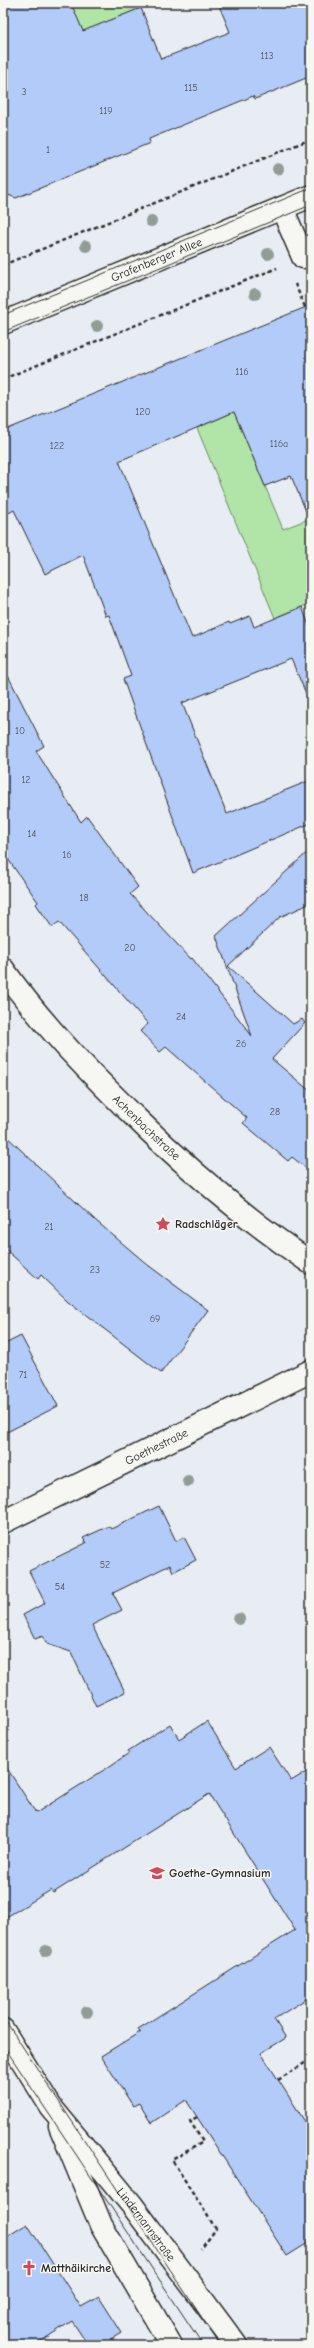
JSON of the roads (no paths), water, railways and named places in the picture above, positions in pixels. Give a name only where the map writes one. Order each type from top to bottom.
[{"type":"main road","name":"Grafenberger Allee","points":[[3,324],[311,196]]},
{"type":"main road","points":[[282,208],[303,257]]},
{"type":"main road","name":"Achenbachstraße","points":[[3,969],[26,1002],[92,1076],[157,1139],[221,1196],[311,1263]]},
{"type":"main road","name":"Goethestraße","points":[[3,1522],[311,1371]]},
{"type":"main road","name":"Lindemannstraße","points":[[3,2030],[52,2107],[132,2205],[236,2345]]},
{"type":"main road","name":"Lindemannstraße","points":[[52,2107],[101,2225],[171,2345]]},
{"type":"tram line","points":[[3,315],[311,188]]},
{"type":"tram line","points":[[3,332],[311,205]]},
{"type":"tram line","points":[[3,2017],[220,2345]]},
{"type":"tram line","points":[[3,2045],[203,2345]]},
{"type":"place","name":"Radschläger","points":[[163,1224]]},
{"type":"place","name":"Goethe-Gymnasium","points":[[157,1873]]},
{"type":"place","name":"Matthäikirche","points":[[29,2268]]}]
